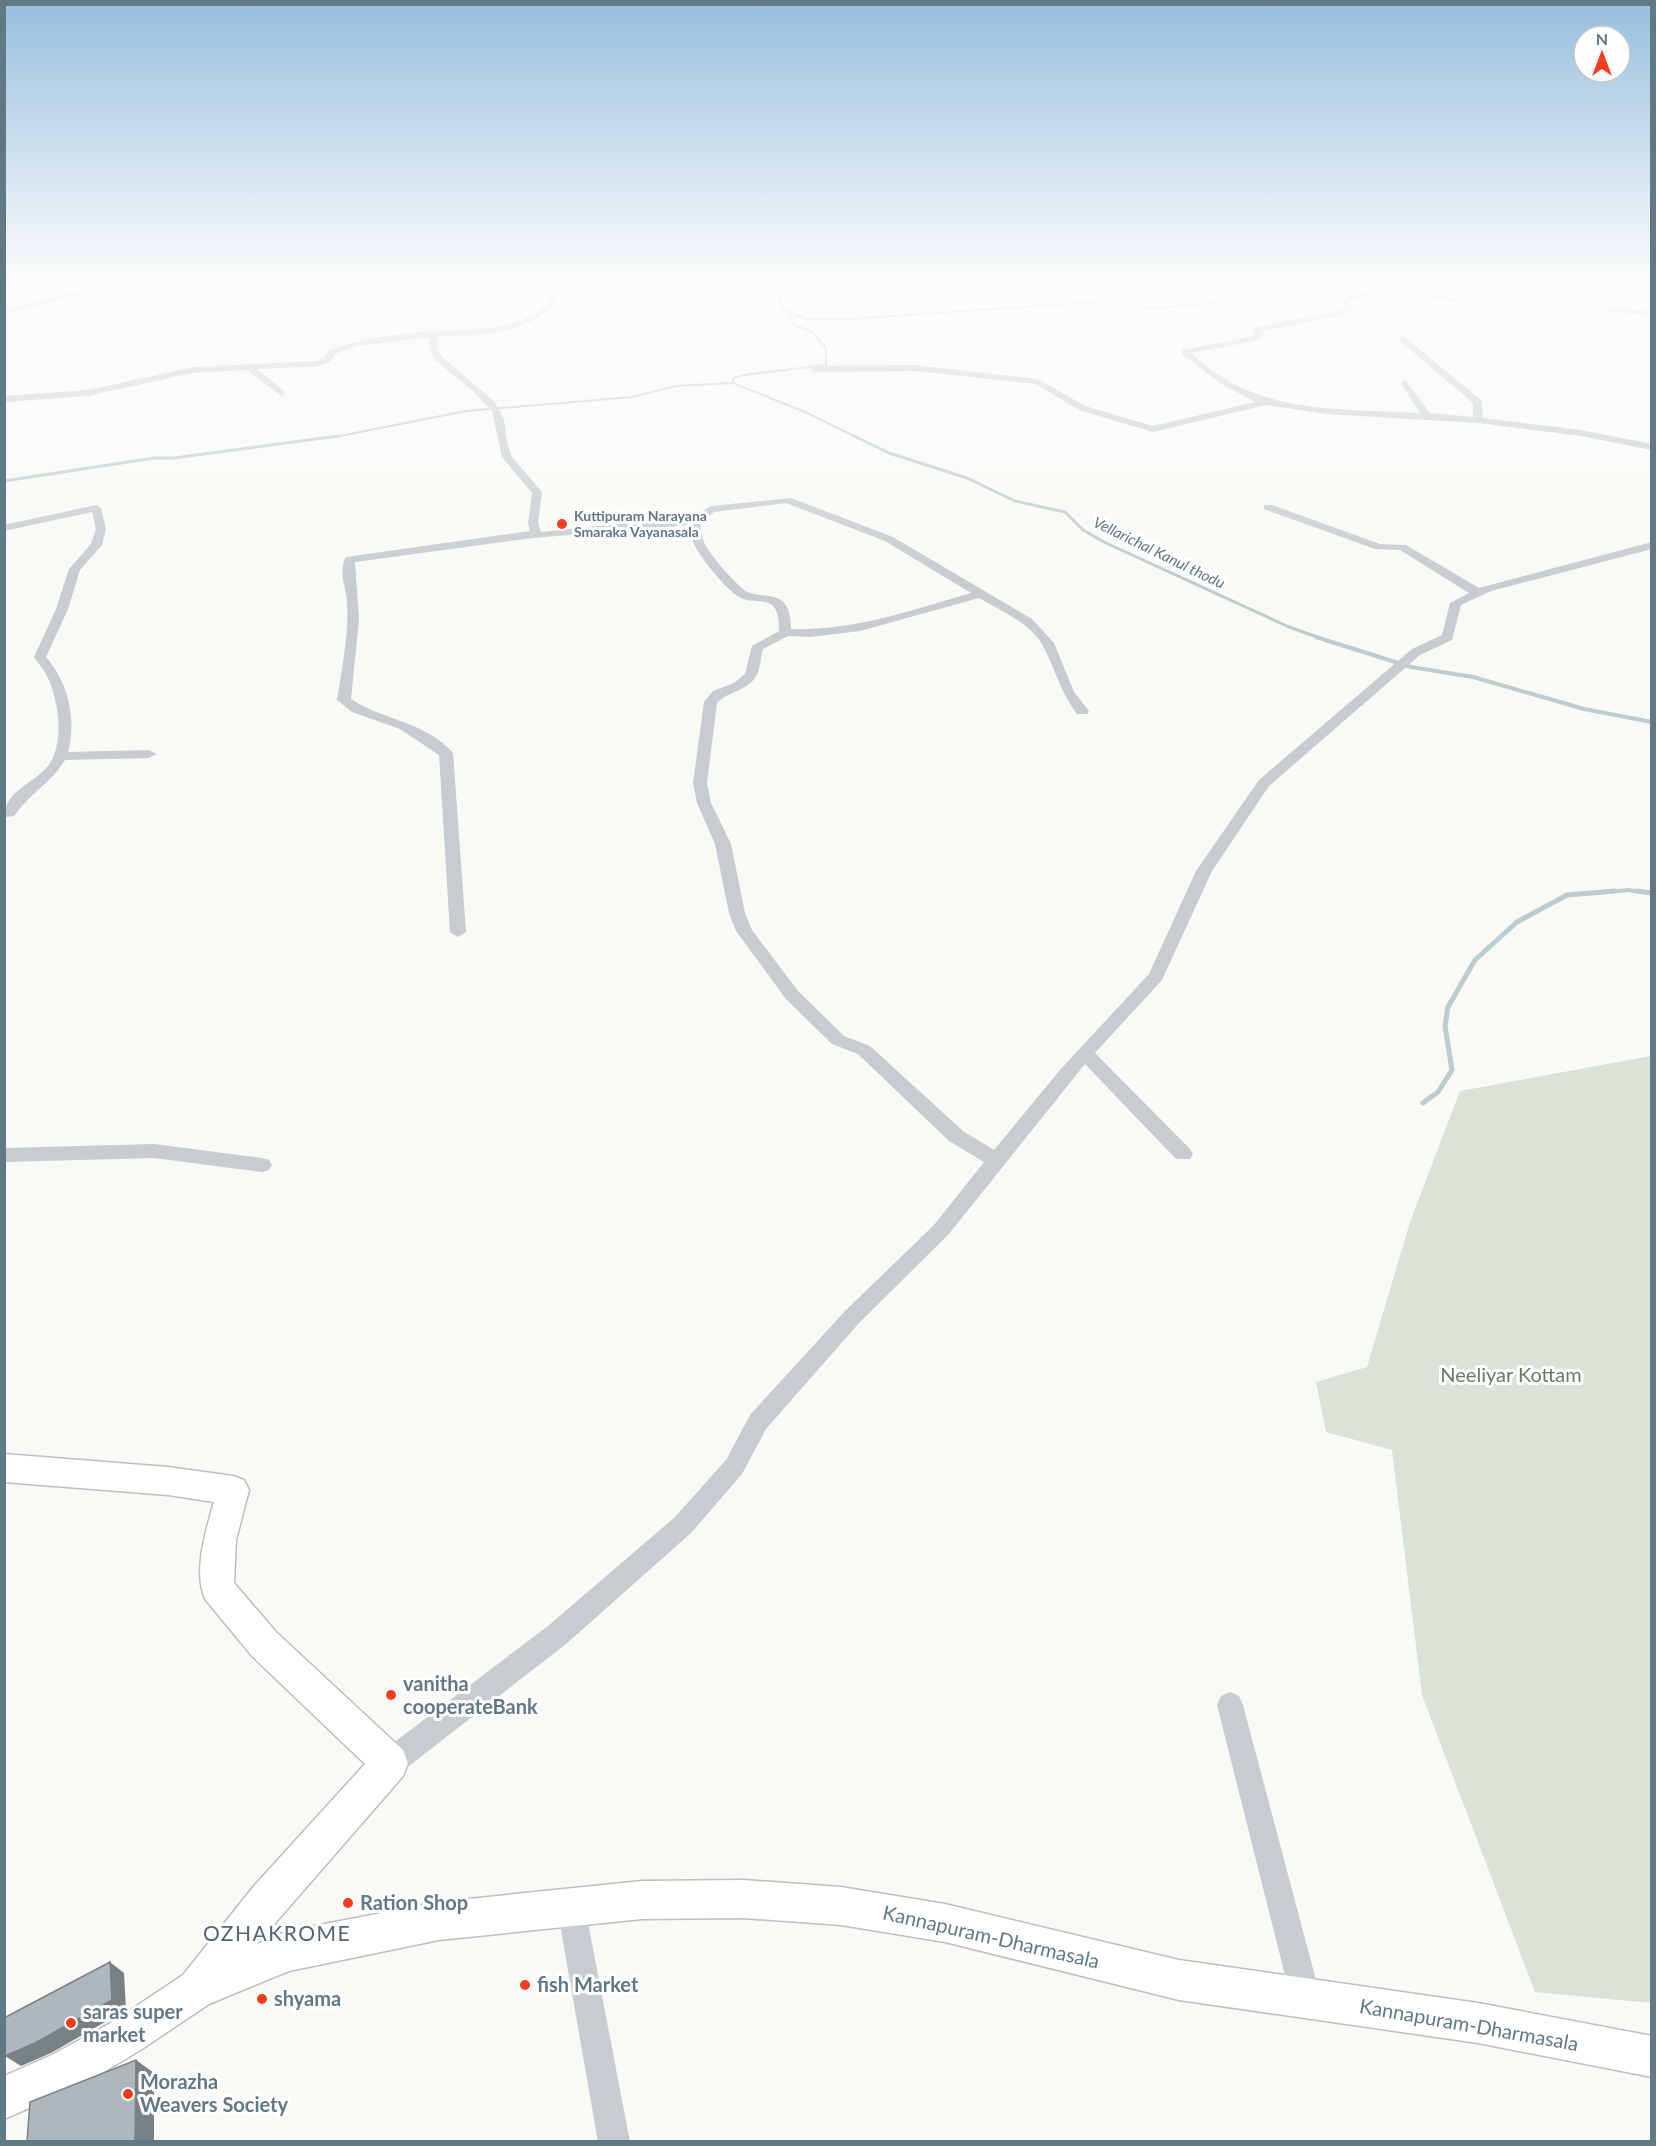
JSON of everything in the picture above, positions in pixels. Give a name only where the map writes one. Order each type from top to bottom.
[{"type":"main road","points":[[4,1468],[168,1481],[233,1490],[220,1540],[217,1588],[264,1644],[390,1762],[268,1900],[195,1990]]},
{"type":"main road","name":"Kannapuram-Dharmasala","points":[[4,2098],[67,2070],[128,2035],[195,1990],[288,1952],[439,1921],[642,1900],[743,1899],[841,1906],[945,1923],[1179,1980],[1478,2023],[1652,2057]]},
{"type":"street","points":[[4,399],[88,393],[145,379]]},
{"type":"street","points":[[264,379],[281,393]]},
{"type":"street","points":[[464,379],[494,409],[500,419],[502,443],[509,457],[522,477],[537,492],[533,523],[535,534]]},
{"type":"street","points":[[1013,379],[1038,382],[1082,408],[1154,429],[1265,402]]},
{"type":"street","points":[[1221,379],[1265,402],[1337,412],[1478,420],[1581,433],[1652,447]]},
{"type":"street","points":[[1451,379],[1478,402],[1478,420]]},
{"type":"street","points":[[1405,383],[1427,416]]},
{"type":"street","points":[[458,932],[446,753],[405,726],[357,709],[344,700],[355,632],[352,588],[347,567],[350,559],[535,534],[537,536],[635,525],[694,522],[711,509],[787,500],[796,501],[889,539],[983,593],[1028,622],[1048,643],[1068,692],[1082,711]]},
{"type":"street","points":[[1268,507],[1380,547],[1402,547],[1478,593]]},
{"type":"street","points":[[4,528],[96,508],[101,529],[96,544],[75,569],[62,609],[40,657],[55,676],[63,698],[65,737],[56,765],[15,801],[9,813],[4,813]]},
{"type":"street","points":[[694,522],[700,546],[741,594],[774,599],[782,607],[786,621],[785,632],[778,639],[760,643],[754,650],[751,675],[739,686],[718,694],[711,702],[702,763],[700,783],[704,803],[723,844],[737,913],[744,931],[792,995],[838,1040],[864,1050],[913,1092],[989,1170]]},
{"type":"street","points":[[390,1762],[557,1635],[683,1525],[734,1467],[758,1422],[852,1317],[941,1230],[1085,1053],[1156,976],[1204,871],[1264,783],[1416,652],[1448,637],[1456,603],[1478,593],[1652,544]]},
{"type":"street","points":[[785,632],[807,635],[880,623],[983,593]]},
{"type":"street","points":[[59,756],[148,754]]},
{"type":"street","points":[[1085,1053],[1183,1154]]},
{"type":"street","points":[[4,1155],[154,1151],[262,1165]]},
{"type":"street","points":[[1230,1705],[1306,1999]]},
{"type":"street","points":[[571,1907],[614,2142]]},
{"type":"green space","name":"Neeliyar Kottam","points":[[1652,1056],[1651,2003],[1535,1992],[1422,1695],[1392,1450],[1326,1432],[1316,1382],[1367,1367],[1410,1222],[1460,1091]]},
{"type":"building","points":[[110,1962],[112,2000],[35,2043],[5,2056],[4,2018]]},
{"type":"building","points":[[136,2060],[135,2142],[27,2142],[30,2102]]},
{"type":"waterway","points":[[330,438],[466,411],[632,397],[675,386],[733,383]]},
{"type":"waterway","name":"Vellarichal Kanul thodu","points":[[733,383],[805,412],[858,438]]},
{"type":"waterway","points":[[4,481],[154,458],[174,458],[338,436]]},
{"type":"waterway","name":"Vellarichal Kanul thodu","points":[[854,436],[889,453],[967,478],[1015,501],[1065,512],[1083,530],[1106,543],[1289,627],[1320,638]]},
{"type":"waterway","name":"Vellarichal Kanul thodu","points":[[1316,637],[1411,667],[1473,677],[1584,709],[1652,722]]},
{"type":"waterway","points":[[1596,893],[1628,890],[1649,893]]},
{"type":"waterway","points":[[1423,1103],[1438,1092],[1452,1070],[1445,1026],[1448,1007],[1475,960],[1517,922],[1567,895],[1614,891]]},
{"type":"waterway","points":[[1637,891],[1652,893]]},
{"type":"place","name":"Kuttipuram Narayana Smaraka Vayanasala","points":[[562,524]]},
{"type":"place","name":"vanitha cooperateBank","points":[[391,1695]]},
{"type":"place","name":"Ration Shop","points":[[348,1903]]},
{"type":"place","name":"fish Market","points":[[525,1985]]},
{"type":"place","name":"shyama","points":[[262,1999]]},
{"type":"place","name":"saras super market","points":[[71,2023]]},
{"type":"place","name":"Morazha Weavers Society","points":[[128,2094]]},
{"type":"district","name":"OZHAKROME","points":[[277,1934]]}]
